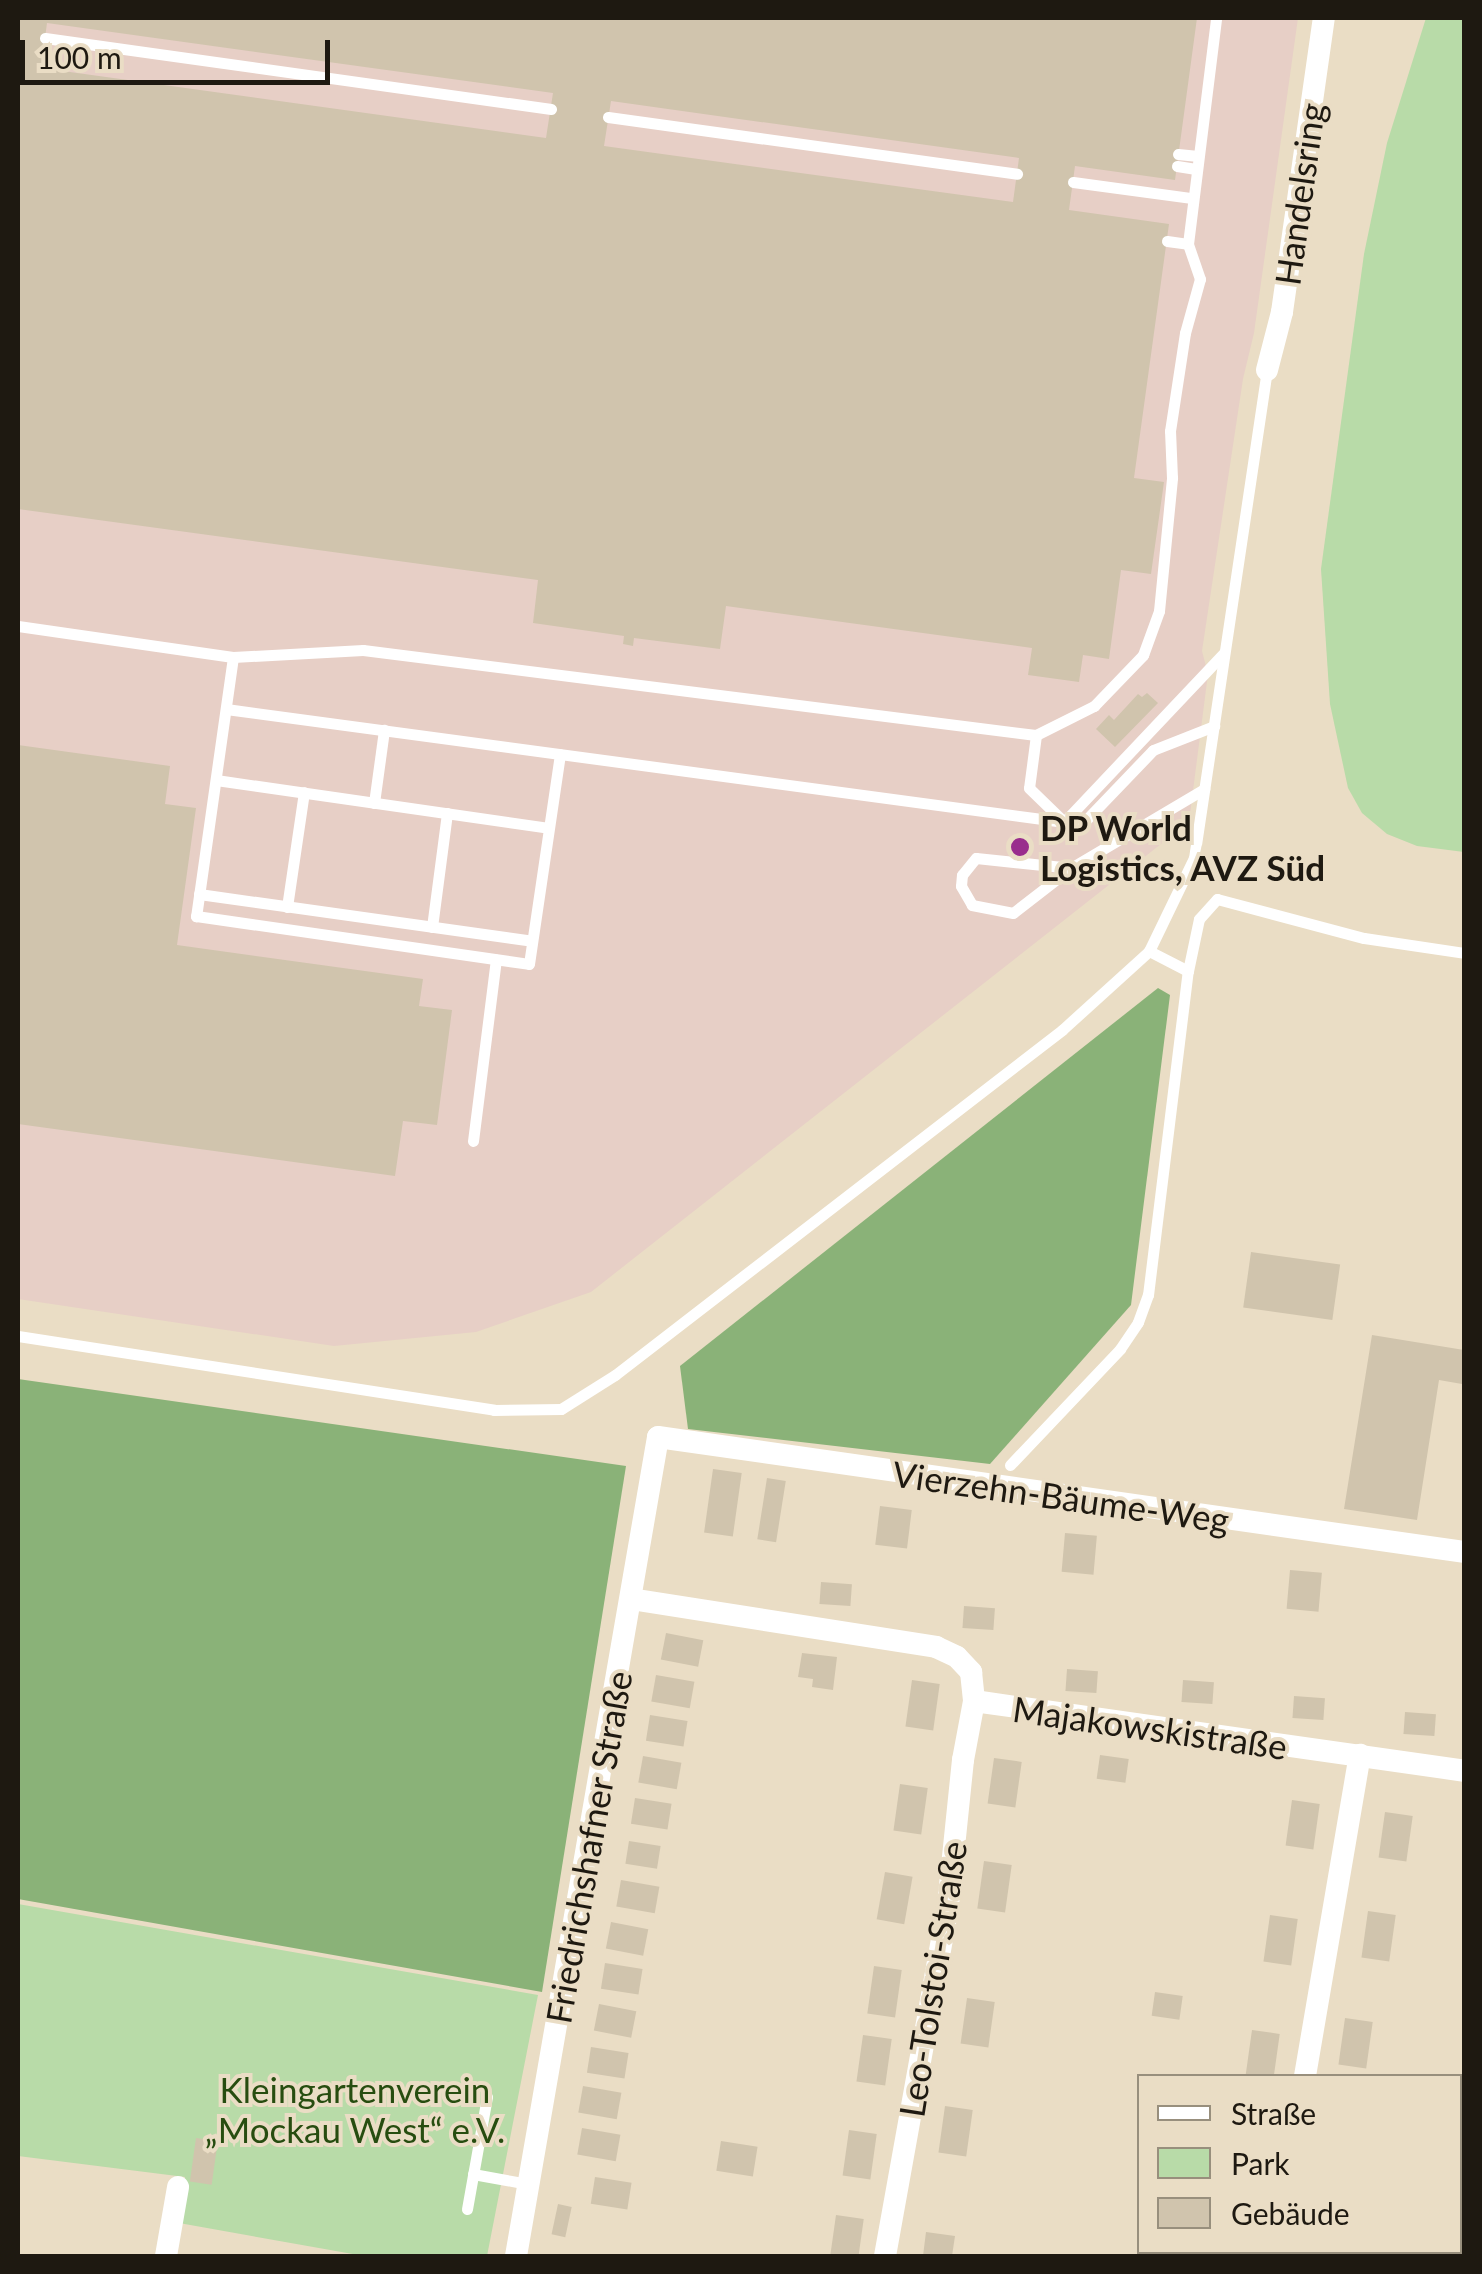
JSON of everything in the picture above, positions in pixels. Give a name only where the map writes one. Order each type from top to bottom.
[{"type":"street","name":"Handelsring","points":[[1268,370],[1282,312],[1324,18]]},
{"type":"street","name":"Vierzehn-Bäume-Weg","points":[[658,1437],[1464,1552]]},
{"type":"street","name":"Friedrichshafner Straße","points":[[516,2256],[658,1437]]},
{"type":"street","name":"Majakowskistraße","points":[[631,1599],[936,1648],[957,1658],[970,1672],[974,1701],[1464,1770]]},
{"type":"street","name":"Leo-Tolstoi-Straße","points":[[885,2256],[948,1905],[974,1701]]},
{"type":"street","points":[[1306,2074],[1360,1756]]},
{"type":"street","points":[[166,2256],[178,2187]]},
{"type":"lane","points":[[18,626],[234,656],[363,650],[1036,735],[1094,706],[1126,678],[1144,655],[1159,611],[1172,478],[1170,430],[1185,332],[1200,279],[1188,244],[1216,18]]},
{"type":"lane","points":[[45,38],[550,108]]},
{"type":"lane","points":[[608,116],[1017,174]]},
{"type":"lane","points":[[1177,160],[1197,163]]},
{"type":"lane","points":[[1072,182],[1192,198]]},
{"type":"lane","points":[[1167,241],[1188,244]]},
{"type":"lane","points":[[18,1336],[494,1410],[561,1408],[615,1375],[1062,1030],[1149,951],[1194,858],[1268,370]]},
{"type":"lane","points":[[1064,822],[1224,653]]},
{"type":"lane","points":[[234,656],[196,916],[529,964],[560,754]]},
{"type":"lane","points":[[226,709],[1064,822],[1085,822],[1153,750],[1214,726]]},
{"type":"lane","points":[[374,803],[384,730]]},
{"type":"lane","points":[[1036,735],[1030,788],[1064,822]]},
{"type":"lane","points":[[216,780],[549,828]]},
{"type":"lane","points":[[1070,868],[976,858],[962,875],[961,886],[972,905],[1012,913],[1070,868],[1204,789]]},
{"type":"lane","points":[[287,906],[304,792]]},
{"type":"lane","points":[[432,927],[448,814]]},
{"type":"lane","points":[[199,894],[532,941]]},
{"type":"lane","points":[[1010,1465],[1120,1349],[1138,1322],[1148,1295],[1188,971],[1199,919],[1217,899],[1364,938],[1464,952]]},
{"type":"lane","points":[[1149,951],[1188,971]]},
{"type":"lane","points":[[473,1140],[496,959]]},
{"type":"lane","points":[[467,2209],[487,2098]]},
{"type":"lane","points":[[473,2174],[528,2184]]},
{"type":"shaded area","points":[[18,18],[1298,18],[1254,333],[1243,379],[1202,651],[1208,674],[1189,822],[591,1292],[476,1332],[334,1346],[18,1299]]},
{"type":"green space","points":[[1426,18],[1464,18],[1464,852],[1417,846],[1387,834],[1362,813],[1348,788],[1330,704],[1321,569],[1364,254],[1387,143]]},
{"type":"green space","points":[[1158,988],[1170,995],[1131,1305],[990,1464],[688,1429],[680,1366]]},
{"type":"green space","points":[[18,1379],[626,1466],[542,1992],[18,1899]]},
{"type":"green space","name":"Kleingartenverein „Mockau West“ e.V.","points":[[18,1904],[538,1995],[487,2256],[364,2256],[179,2223],[185,2177],[18,2156]]},
{"type":"building","points":[[18,18],[1197,18],[1175,180],[1075,166],[1069,210],[1169,224],[1134,478],[1164,482],[1151,574],[1121,570],[1109,659],[1083,655],[1079,682],[1028,675],[1032,648],[726,606],[720,649],[634,638],[633,646],[623,644],[624,636],[533,623],[538,580],[18,509]],"holes":[[[47,23],[553,93],[546,138],[41,68]],[[611,101],[1019,158],[1013,202],[604,146]]]},
{"type":"building","points":[[1147,693],[1158,703],[1115,747],[1096,729],[1109,715],[1114,720],[1138,694],[1142,697]]},
{"type":"building","points":[[18,745],[170,766],[165,804],[196,808],[177,945],[423,979],[419,1006],[452,1010],[437,1125],[403,1121],[395,1176],[18,1124]]},
{"type":"building","points":[[1251,1252],[1340,1265],[1332,1320],[1243,1307]]},
{"type":"building","points":[[1372,1335],[1464,1350],[1462,1384],[1439,1380],[1417,1520],[1344,1509]]},
{"type":"building","points":[[713,1469],[742,1473],[733,1536],[704,1532]]},
{"type":"building","points":[[767,1478],[786,1481],[776,1542],[757,1539]]},
{"type":"building","points":[[880,1506],[912,1510],[907,1549],[875,1545]]},
{"type":"building","points":[[1065,1533],[1097,1536],[1093,1575],[1062,1572]]},
{"type":"building","points":[[1290,1570],[1322,1573],[1318,1612],[1287,1609]]},
{"type":"building","points":[[821,1582],[852,1584],[850,1606],[819,1604]]},
{"type":"building","points":[[964,1606],[995,1608],[993,1630],[962,1628]]},
{"type":"building","points":[[666,1633],[703,1640],[698,1667],[661,1660]]},
{"type":"building","points":[[802,1653],[837,1657],[833,1690],[812,1687],[813,1679],[798,1677]]},
{"type":"building","points":[[1067,1669],[1098,1671],[1096,1693],[1065,1691]]},
{"type":"building","points":[[656,1675],[694,1682],[690,1708],[651,1702]]},
{"type":"building","points":[[912,1680],[940,1684],[933,1730],[905,1727]]},
{"type":"building","points":[[1183,1680],[1214,1682],[1212,1704],[1181,1702]]},
{"type":"building","points":[[1294,1696],[1325,1698],[1323,1720],[1292,1718]]},
{"type":"building","points":[[1405,1712],[1436,1714],[1434,1736],[1403,1734]]},
{"type":"building","points":[[650,1715],[688,1721],[683,1747],[646,1741]]},
{"type":"building","points":[[1100,1755],[1129,1759],[1125,1783],[1097,1779]]},
{"type":"building","points":[[643,1756],[681,1763],[677,1789],[638,1783]]},
{"type":"building","points":[[994,1758],[1022,1762],[1015,1807],[988,1804]]},
{"type":"building","points":[[900,1784],[928,1788],[921,1834],[893,1831]]},
{"type":"building","points":[[635,1798],[672,1804],[667,1829],[631,1824]]},
{"type":"building","points":[[1292,1800],[1320,1804],[1313,1849],[1286,1846]]},
{"type":"building","points":[[1385,1812],[1413,1816],[1406,1861],[1379,1858]]},
{"type":"building","points":[[629,1841],[661,1846],[657,1869],[625,1864]]},
{"type":"building","points":[[984,1861],[1012,1865],[1005,1912],[977,1909]]},
{"type":"building","points":[[885,1872],[913,1877],[904,1924],[877,1919]]},
{"type":"building","points":[[621,1880],[659,1887],[655,1913],[616,1907]]},
{"type":"building","points":[[1368,1911],[1396,1915],[1389,1961],[1361,1958]]},
{"type":"building","points":[[1270,1915],[1298,1919],[1291,1965],[1263,1962]]},
{"type":"building","points":[[611,1922],[648,1929],[643,1956],[606,1949]]},
{"type":"building","points":[[605,1963],[643,1969],[638,1995],[601,1989]]},
{"type":"building","points":[[874,1966],[902,1970],[895,2017],[867,2014]]},
{"type":"building","points":[[1155,1992],[1183,1996],[1179,2020],[1152,2016]]},
{"type":"building","points":[[967,1998],[995,2002],[988,2047],[961,2044]]},
{"type":"building","points":[[599,2004],[636,2011],[631,2038],[594,2031]]},
{"type":"building","points":[[1345,2018],[1373,2022],[1366,2068],[1338,2065]]},
{"type":"building","points":[[1252,2030],[1280,2034],[1274,2074],[1246,2074]]},
{"type":"building","points":[[863,2035],[892,2039],[885,2086],[856,2082]]},
{"type":"building","points":[[591,2047],[629,2053],[624,2079],[587,2073]]},
{"type":"building","points":[[583,2086],[621,2093],[617,2119],[578,2113]]},
{"type":"building","points":[[945,2106],[973,2110],[966,2156],[938,2153]]},
{"type":"building","points":[[582,2128],[620,2135],[616,2161],[577,2155]]},
{"type":"building","points":[[849,2130],[877,2134],[870,2179],[843,2176]]},
{"type":"building","points":[[196,2138],[218,2141],[212,2185],[190,2182]]},
{"type":"building","points":[[721,2141],[758,2147],[753,2176],[716,2171]]},
{"type":"building","points":[[595,2177],[632,2183],[627,2209],[591,2204]]},
{"type":"building","points":[[558,2204],[572,2207],[565,2237],[552,2234]]},
{"type":"building","points":[[836,2215],[864,2219],[859,2256],[830,2256]]},
{"type":"building","points":[[926,2232],[955,2236],[952,2256],[923,2256]]},
{"type":"place","name":"DP World Logistics, AVZ Süd","points":[[1020,847]]}]
